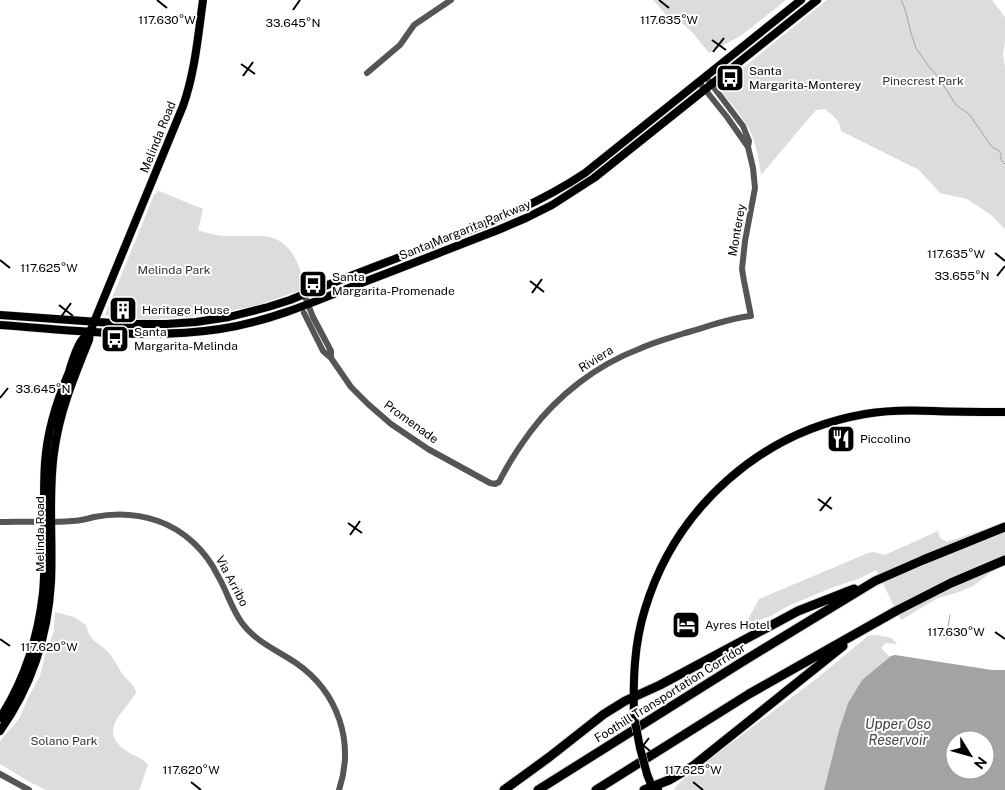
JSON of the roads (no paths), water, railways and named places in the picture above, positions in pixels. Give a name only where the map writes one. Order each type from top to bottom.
[{"type":"highway","name":"Foothill Transportation Corridor","points":[[538,790],[875,581],[1005,527]]},
{"type":"highway","points":[[596,790],[749,694],[869,626],[951,583],[1005,560]]},
{"type":"highway","points":[[504,790],[604,714],[633,696],[660,685],[798,611],[875,581]]},
{"type":"highway","points":[[651,789],[708,756],[869,626]]},
{"type":"main road","name":"Melinda Road","points":[[0,718],[23,674],[37,629],[43,591],[47,522],[57,433],[68,394],[89,340],[90,332],[183,106],[196,58],[203,0]]},
{"type":"main road","name":"Santa Margarita Parkway","points":[[0,315],[152,325],[196,322],[240,315],[301,296],[495,221],[539,200],[585,172],[801,0]]},
{"type":"main road","name":"Santa Margarita Parkway","points":[[0,325],[155,335],[222,329],[304,308],[505,227],[552,204],[594,178],[817,0]]},
{"type":"main road","points":[[651,789],[634,717],[634,665],[641,624],[649,596],[662,565],[692,516],[745,465],[791,437],[829,422],[896,410],[1005,412]]},
{"type":"main road","name":"Melinda Road","points":[[0,731],[27,684],[44,634],[50,592],[47,522]]},
{"type":"street","points":[[367,72],[400,45],[414,25],[450,0]]},
{"type":"street","name":"Monterey","points":[[703,79],[743,126],[749,141],[748,147]]},
{"type":"street","name":"Monterey","points":[[709,87],[748,147],[753,168],[755,188],[742,268],[751,316]]},
{"type":"street","points":[[736,130],[743,126]]},
{"type":"street","name":"Promenade","points":[[301,296],[316,340],[355,391],[391,424],[428,449],[495,484]]},
{"type":"street","name":"Promenade","points":[[304,308],[323,336],[331,351],[331,358]]},
{"type":"street","name":"Riviera","points":[[495,484],[522,443],[541,419],[561,398],[593,373],[652,343],[735,318],[751,316]]},
{"type":"street","points":[[316,340],[323,336]]},
{"type":"street","name":"Via Arribo","points":[[0,522],[72,521],[106,515],[132,515],[160,522],[175,529],[193,542],[219,576],[232,607],[242,624],[263,644],[295,662],[308,672],[328,695],[340,722],[344,738],[343,777],[339,790]]},
{"type":"street","points":[[0,774],[29,790]]},
{"type":"water","name":"Upper Oso Reservoir","points":[[895,655],[992,670],[1005,670],[1005,790],[824,790],[848,703],[862,680],[891,656]]},
{"type":"waterway","points":[[901,0],[916,48],[940,79],[956,105],[969,114],[992,147],[998,150],[1001,154],[1001,160],[1005,164]]},
{"type":"waterway","points":[[946,639],[950,615]]},
{"type":"place","name":"Santa Margarita-Monterey","points":[[730,78]]},
{"type":"place","name":"Santa Margarita-Promenade","points":[[313,284]]},
{"type":"place","name":"Heritage House","points":[[123,310]]},
{"type":"place","name":"Santa Margarita-Melinda","points":[[115,339]]},
{"type":"place","name":"Piccolino","points":[[841,439]]},
{"type":"place","name":"Ayres Hotel","points":[[686,625]]},
{"type":"park label","name":"Pinecrest Park","points":[[923,81]]},
{"type":"park label","name":"Melinda Park","points":[[174,270]]},
{"type":"park label","name":"Solano Park","points":[[64,741]]}]
